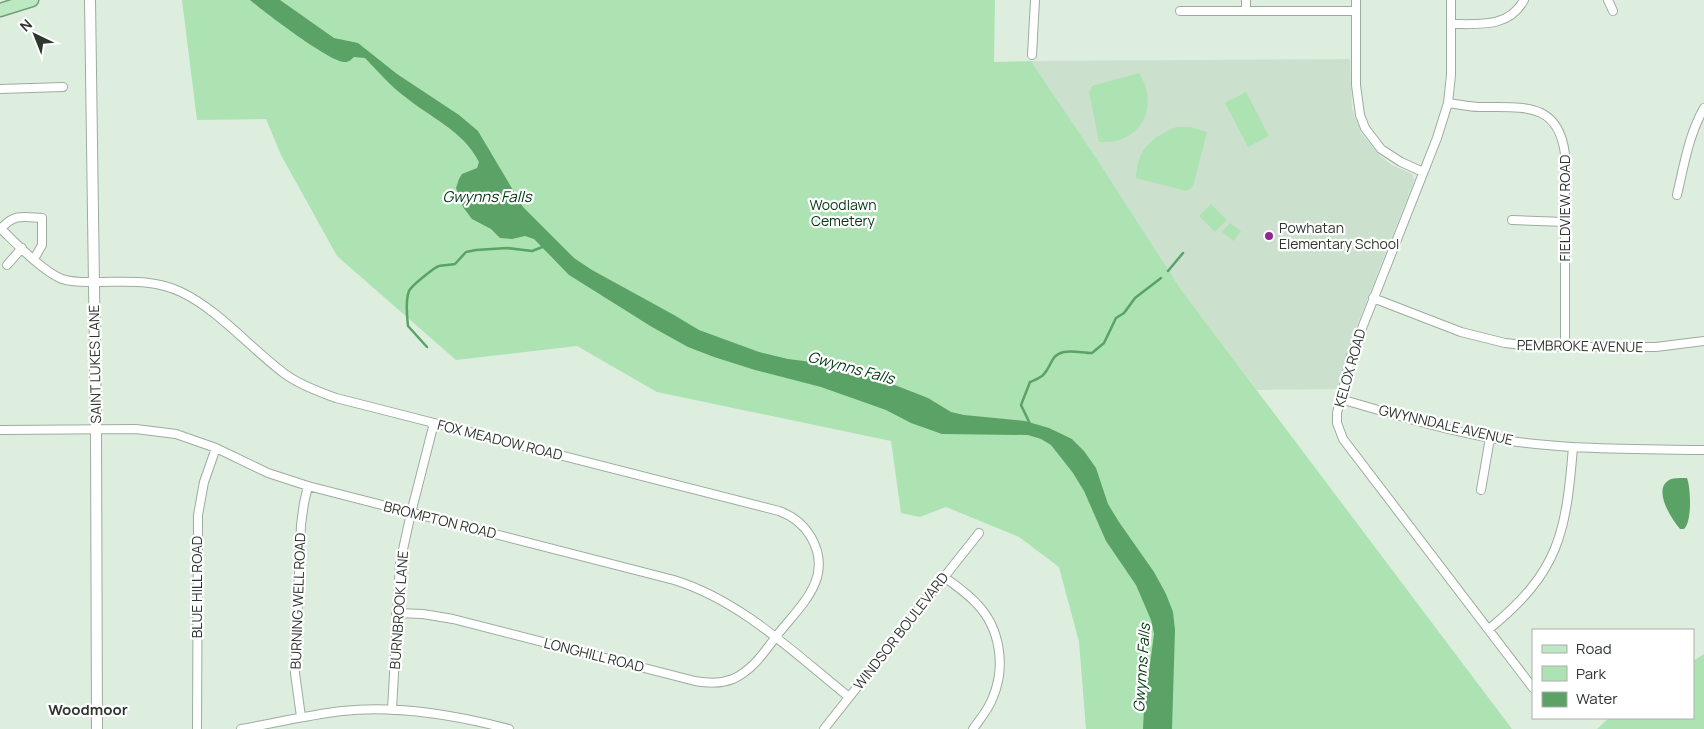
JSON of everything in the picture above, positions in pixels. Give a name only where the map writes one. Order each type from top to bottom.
[{"type":"main road","points":[[0,10],[32,0]]},
{"type":"street","name":"SAINT LUKES LANE","points":[[90,0],[96,428],[97,729]]},
{"type":"street","points":[[1032,55],[1035,0]]},
{"type":"street","points":[[1246,0],[1246,11]]},
{"type":"street","points":[[1356,0],[1356,85],[1360,115],[1365,128],[1381,149],[1390,156],[1423,172]]},
{"type":"street","name":"KELOX ROAD","points":[[1451,0],[1451,75],[1448,102],[1352,356],[1340,399],[1337,423],[1343,439],[1532,687]]},
{"type":"street","points":[[1451,24],[1483,24],[1503,21],[1513,14],[1524,0]]},
{"type":"street","points":[[1608,0],[1613,10]]},
{"type":"street","points":[[1180,11],[1356,12]]},
{"type":"street","points":[[0,90],[64,87]]},
{"type":"street","name":"FIELDVIEW ROAD","points":[[1448,102],[1478,107],[1523,107],[1534,110],[1551,120],[1562,136],[1565,154],[1565,347]]},
{"type":"street","points":[[1677,195],[1685,157],[1696,123],[1704,108]]},
{"type":"street","points":[[0,229],[12,218],[42,218],[42,246],[34,259]]},
{"type":"street","points":[[1512,220],[1565,222]]},
{"type":"street","name":"FOX MEADOW ROAD","points":[[0,229],[59,278],[76,282],[147,282],[181,292],[208,309],[272,364],[301,384],[336,398],[779,511],[795,519],[803,526],[815,544],[819,571],[808,596],[775,638]]},
{"type":"street","points":[[7,265],[22,248]]},
{"type":"street","name":"PEMBROKE AVENUE","points":[[1373,298],[1461,332],[1521,346],[1656,347],[1704,341]]},
{"type":"street","name":"GWYNNDALE AVENUE","points":[[1340,399],[1490,438],[1573,447],[1704,450]]},
{"type":"street","name":"BURNBROOK LANE","points":[[392,710],[400,563],[434,423]]},
{"type":"street","name":"BROMPTON ROAD","points":[[0,430],[96,428],[136,429],[176,434],[216,448],[268,473],[308,486],[691,585],[727,603],[775,638],[849,697]]},
{"type":"street","points":[[1481,490],[1490,438]]},
{"type":"street","points":[[1488,629],[1520,602],[1532,588],[1551,559],[1558,544],[1567,508],[1573,447]]},
{"type":"street","name":"BLUE HILL ROAD","points":[[197,729],[198,515],[204,482],[216,448]]},
{"type":"street","name":"BURNING WELL ROAD","points":[[301,717],[296,679],[296,661],[301,525],[308,486]]},
{"type":"street","name":"WINDSOR BOULEVARD","points":[[824,729],[979,533]]},
{"type":"street","points":[[944,577],[978,604],[992,626],[1000,655],[998,685],[988,709],[973,729]]},
{"type":"street","name":"LONGHILL ROAD","points":[[396,613],[423,614],[453,619],[685,679],[708,683],[719,683],[740,675],[758,660],[775,638]]},
{"type":"street","points":[[240,729],[344,711],[392,710],[443,714],[509,729]]},
{"type":"shaded area","name":"Powhatan Elementary School","points":[[1350,59],[1352,109],[1361,133],[1380,156],[1392,165],[1413,175],[1414,181],[1358,323],[1337,389],[1257,390],[1182,291],[1031,61]]},
{"type":"green space","name":"Woodlawn Cemetery","points":[[182,0],[995,0],[994,62],[1031,61],[1182,291],[1512,729],[1086,729],[1079,642],[1059,567],[1019,537],[946,507],[920,517],[901,513],[891,441],[657,392],[577,346],[456,360],[337,256],[281,155],[266,119],[197,120]]},
{"type":"green space","points":[[1139,73],[1144,82],[1148,102],[1147,112],[1143,121],[1137,129],[1117,141],[1099,142],[1089,92],[1092,86]]},
{"type":"green space","points":[[1246,92],[1269,136],[1248,147],[1225,103]]},
{"type":"green space","points":[[1176,127],[1190,127],[1207,132],[1193,187],[1186,191],[1136,178],[1139,159],[1147,146],[1159,136]]},
{"type":"green space","points":[[1211,204],[1227,220],[1215,232],[1199,216]]},
{"type":"green space","points":[[1230,223],[1241,231],[1234,241],[1222,232]]},
{"type":"green space","points":[[1704,654],[1704,729],[1597,729],[1608,719],[1694,719],[1694,660]]},
{"type":"water","name":"Gwynns Falls","points":[[250,0],[280,0],[334,38],[358,43],[397,74],[459,115],[478,131],[523,207],[574,258],[699,330],[759,352],[788,359],[827,364],[882,380],[928,398],[951,412],[1025,421],[1049,428],[1072,439],[1084,451],[1096,468],[1108,504],[1154,572],[1173,612],[1175,630],[1172,729],[1143,729],[1154,634],[1151,620],[1136,585],[1106,541],[1084,491],[1073,473],[1051,445],[1041,439],[1028,435],[942,434],[911,423],[886,410],[821,387],[714,357],[688,347],[652,327],[569,275],[534,239],[525,236],[512,239],[500,238],[491,229],[472,219],[463,207],[456,188],[462,174],[477,168],[479,162],[472,151],[455,133],[388,83],[365,58],[354,57],[350,61],[344,62],[325,54],[297,36]]},
{"type":"water","points":[[1687,478],[1690,497],[1688,520],[1684,529],[1680,529],[1668,511],[1663,496],[1663,489],[1665,483],[1671,479]]},
{"type":"waterway","points":[[427,347],[408,326],[407,299],[409,291],[418,281],[439,266],[455,264],[466,252],[507,248],[532,251],[545,246]]},
{"type":"waterway","points":[[1168,271],[1183,253]]},
{"type":"waterway","points":[[1031,426],[1021,405],[1030,382],[1043,375],[1059,353],[1071,351],[1092,353],[1104,343],[1116,318],[1124,313],[1135,298],[1161,278]]},
{"type":"place","name":"Powhatan Elementary School","points":[[1269,236]]},
{"type":"district","name":"Woodmoor","points":[[88,710]]}]
